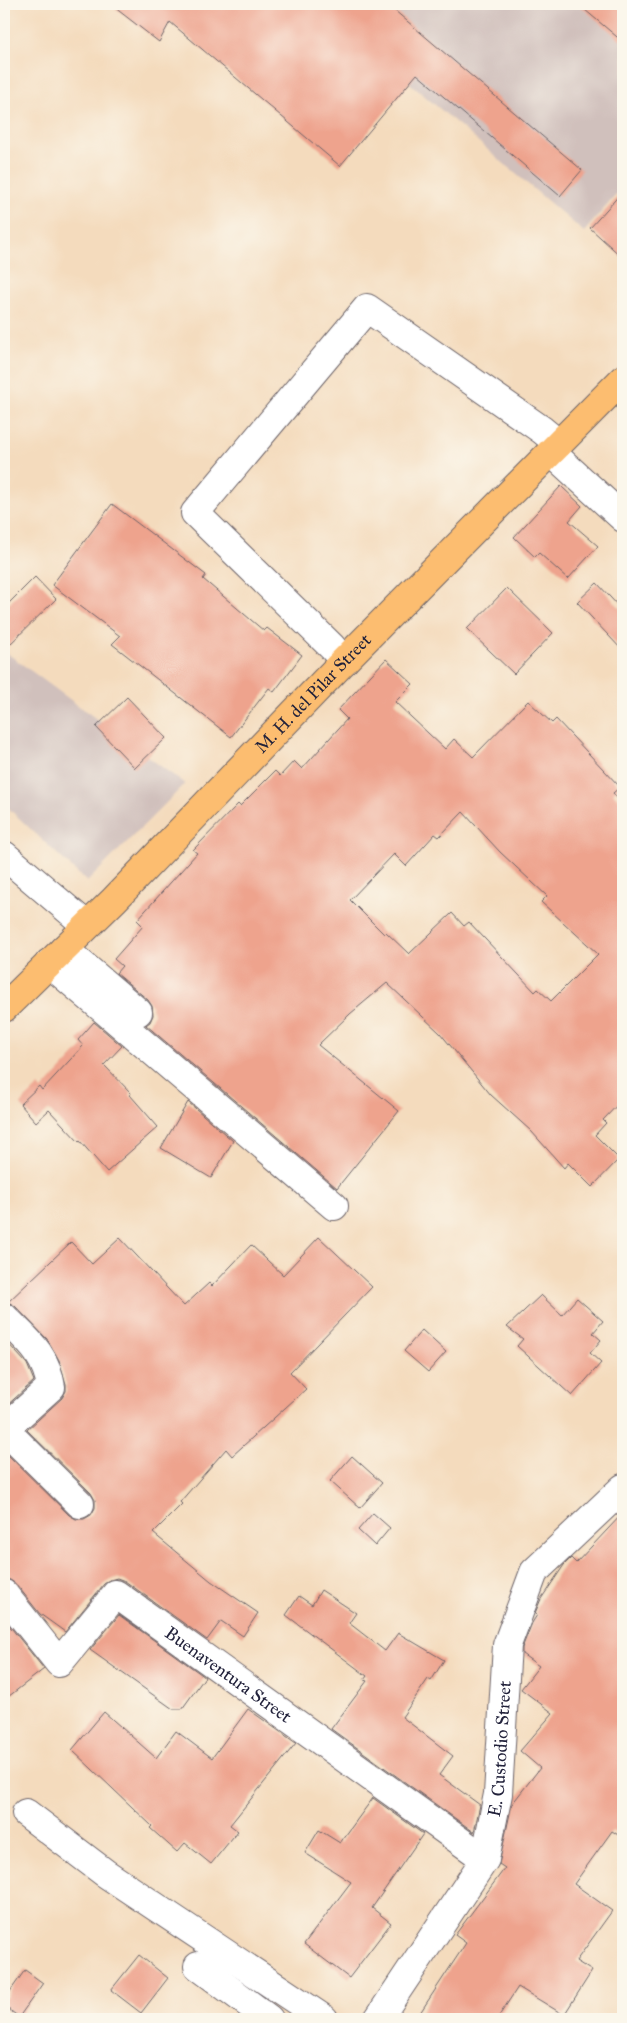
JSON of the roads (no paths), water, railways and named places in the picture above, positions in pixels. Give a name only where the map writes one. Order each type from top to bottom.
[{"type":"main road","name":"M. H. del Pilar Street","points":[[4,1008],[121,892],[344,661],[623,378]]},
{"type":"street","points":[[344,661],[332,647],[195,514],[367,308],[542,430],[555,448],[623,518]]},
{"type":"street","points":[[4,855],[86,926]]},
{"type":"street","points":[[56,956],[138,1012]]},
{"type":"street","points":[[56,956],[334,1206]]},
{"type":"street","points":[[4,1316],[41,1355],[49,1372],[51,1387],[12,1422],[8,1431],[80,1504]]},
{"type":"street","name":"E. Custodio Street","points":[[378,2019],[485,1859],[498,1794],[507,1645],[534,1572],[623,1488]]},
{"type":"street","name":"Buenaventura Street","points":[[4,1594],[59,1663],[116,1594],[485,1859]]},
{"type":"street","points":[[26,1812],[105,1873],[324,2019]]},
{"type":"street","points":[[198,1966],[269,2019]]}]
